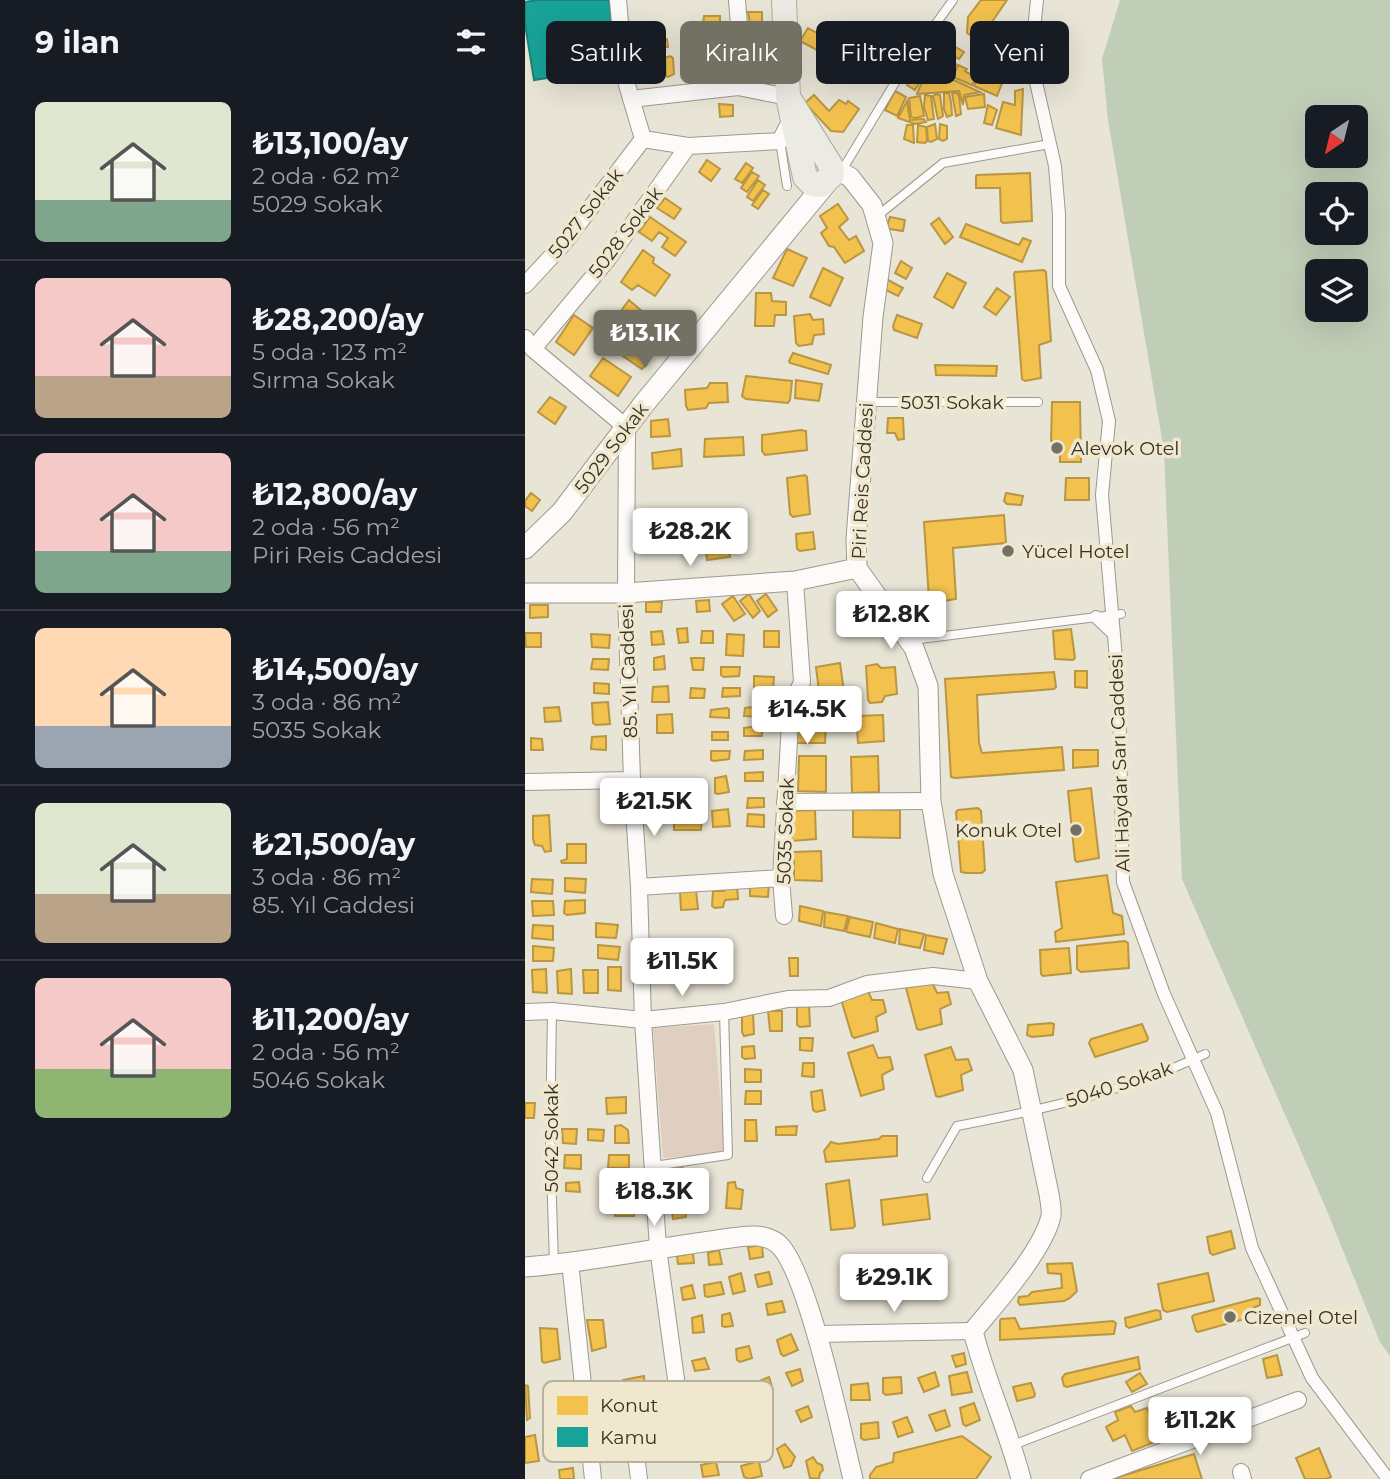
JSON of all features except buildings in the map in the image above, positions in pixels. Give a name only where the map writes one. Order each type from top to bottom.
[{"type":"main road","points":[[784,0],[790,108],[822,175]]},
{"type":"main road","name":"5029 Sokak","points":[[525,548],[562,512],[795,219],[822,175]]},
{"type":"street","points":[[618,0],[625,79],[631,99],[643,139],[688,146],[780,141],[790,108],[738,87],[631,99]]},
{"type":"street","points":[[737,0],[744,88]]},
{"type":"street","name":"Ali Haydar Sarı Caddesi","points":[[1037,0],[1031,60],[1055,166],[1059,214],[1059,286],[1097,370],[1109,421],[1102,495],[1117,614],[1114,634],[1119,694],[1123,882],[1164,994],[1199,1056],[1217,1113],[1252,1248],[1300,1335],[1312,1377],[1388,1479]]},
{"type":"street","name":"5027 Sokak","points":[[525,285],[562,244],[643,139]]},
{"type":"street","name":"5028 Sokak","points":[[529,343],[607,260],[688,146]]},
{"type":"street","name":"Piri Reis Caddesi","points":[[822,175],[872,205],[883,243],[866,402],[856,539],[857,568],[914,648],[928,686],[931,801],[943,874],[978,981],[1023,1070],[1049,1194],[1051,1215],[1043,1234],[1019,1274],[973,1331]]},
{"type":"street","points":[[529,343],[627,428]]},
{"type":"street","name":"85. Yıl Caddesi","points":[[627,428],[626,593],[643,1020],[658,1248],[676,1381]]},
{"type":"street","points":[[525,593],[626,593],[795,581],[857,568]]},
{"type":"street","name":"5035 Sokak","points":[[784,916],[782,878],[791,706],[801,682],[795,581]]},
{"type":"street","points":[[1096,617],[1114,634]]},
{"type":"street","points":[[525,782],[632,780]]},
{"type":"street","points":[[785,802],[931,801]]},
{"type":"street","points":[[639,887],[782,878]]},
{"type":"street","points":[[525,1012],[552,1011],[643,1020],[725,1013],[789,999],[829,998],[867,984],[933,976],[978,981]]},
{"type":"street","points":[[525,1267],[759,1236],[776,1242],[795,1272],[817,1334],[853,1479]]},
{"type":"street","points":[[562,1264],[579,1381]]},
{"type":"street","points":[[817,1334],[973,1331],[980,1359],[1013,1445],[1021,1479]]},
{"type":"street","points":[[1089,1479],[1298,1400]]},
{"type":"lane","points":[[780,141],[822,175],[953,0]]},
{"type":"lane","points":[[876,217],[943,163],[1050,144]]},
{"type":"lane","name":"5031 Sokak","points":[[866,402],[1038,402]]},
{"type":"lane","points":[[909,640],[1117,614]]},
{"type":"lane","name":"5042 Sokak","points":[[552,1011],[550,1138],[562,1264]]},
{"type":"lane","points":[[654,1166],[728,1155],[725,1013]]},
{"type":"lane","name":"5040 Sokak","points":[[927,1178],[957,1126],[1032,1112],[1121,1086],[1199,1056]]},
{"type":"lane","points":[[1013,1445],[1300,1335]]},
{"type":"shaded area","points":[[1120,0],[1390,0],[1390,1356],[1380,1342],[1325,1206],[1182,879],[1164,451],[1108,120],[1102,59]]},
{"type":"shaded area","points":[[714,1024],[725,1153],[663,1158],[653,1028]]},
{"type":"place","name":"Alevok Otel","points":[[1057,448]]},
{"type":"place","name":"Yücel Hotel","points":[[1008,551]]},
{"type":"place","name":"Konuk Otel","points":[[1076,830]]},
{"type":"place","name":"Cizenel Otel","points":[[1230,1317]]}]
